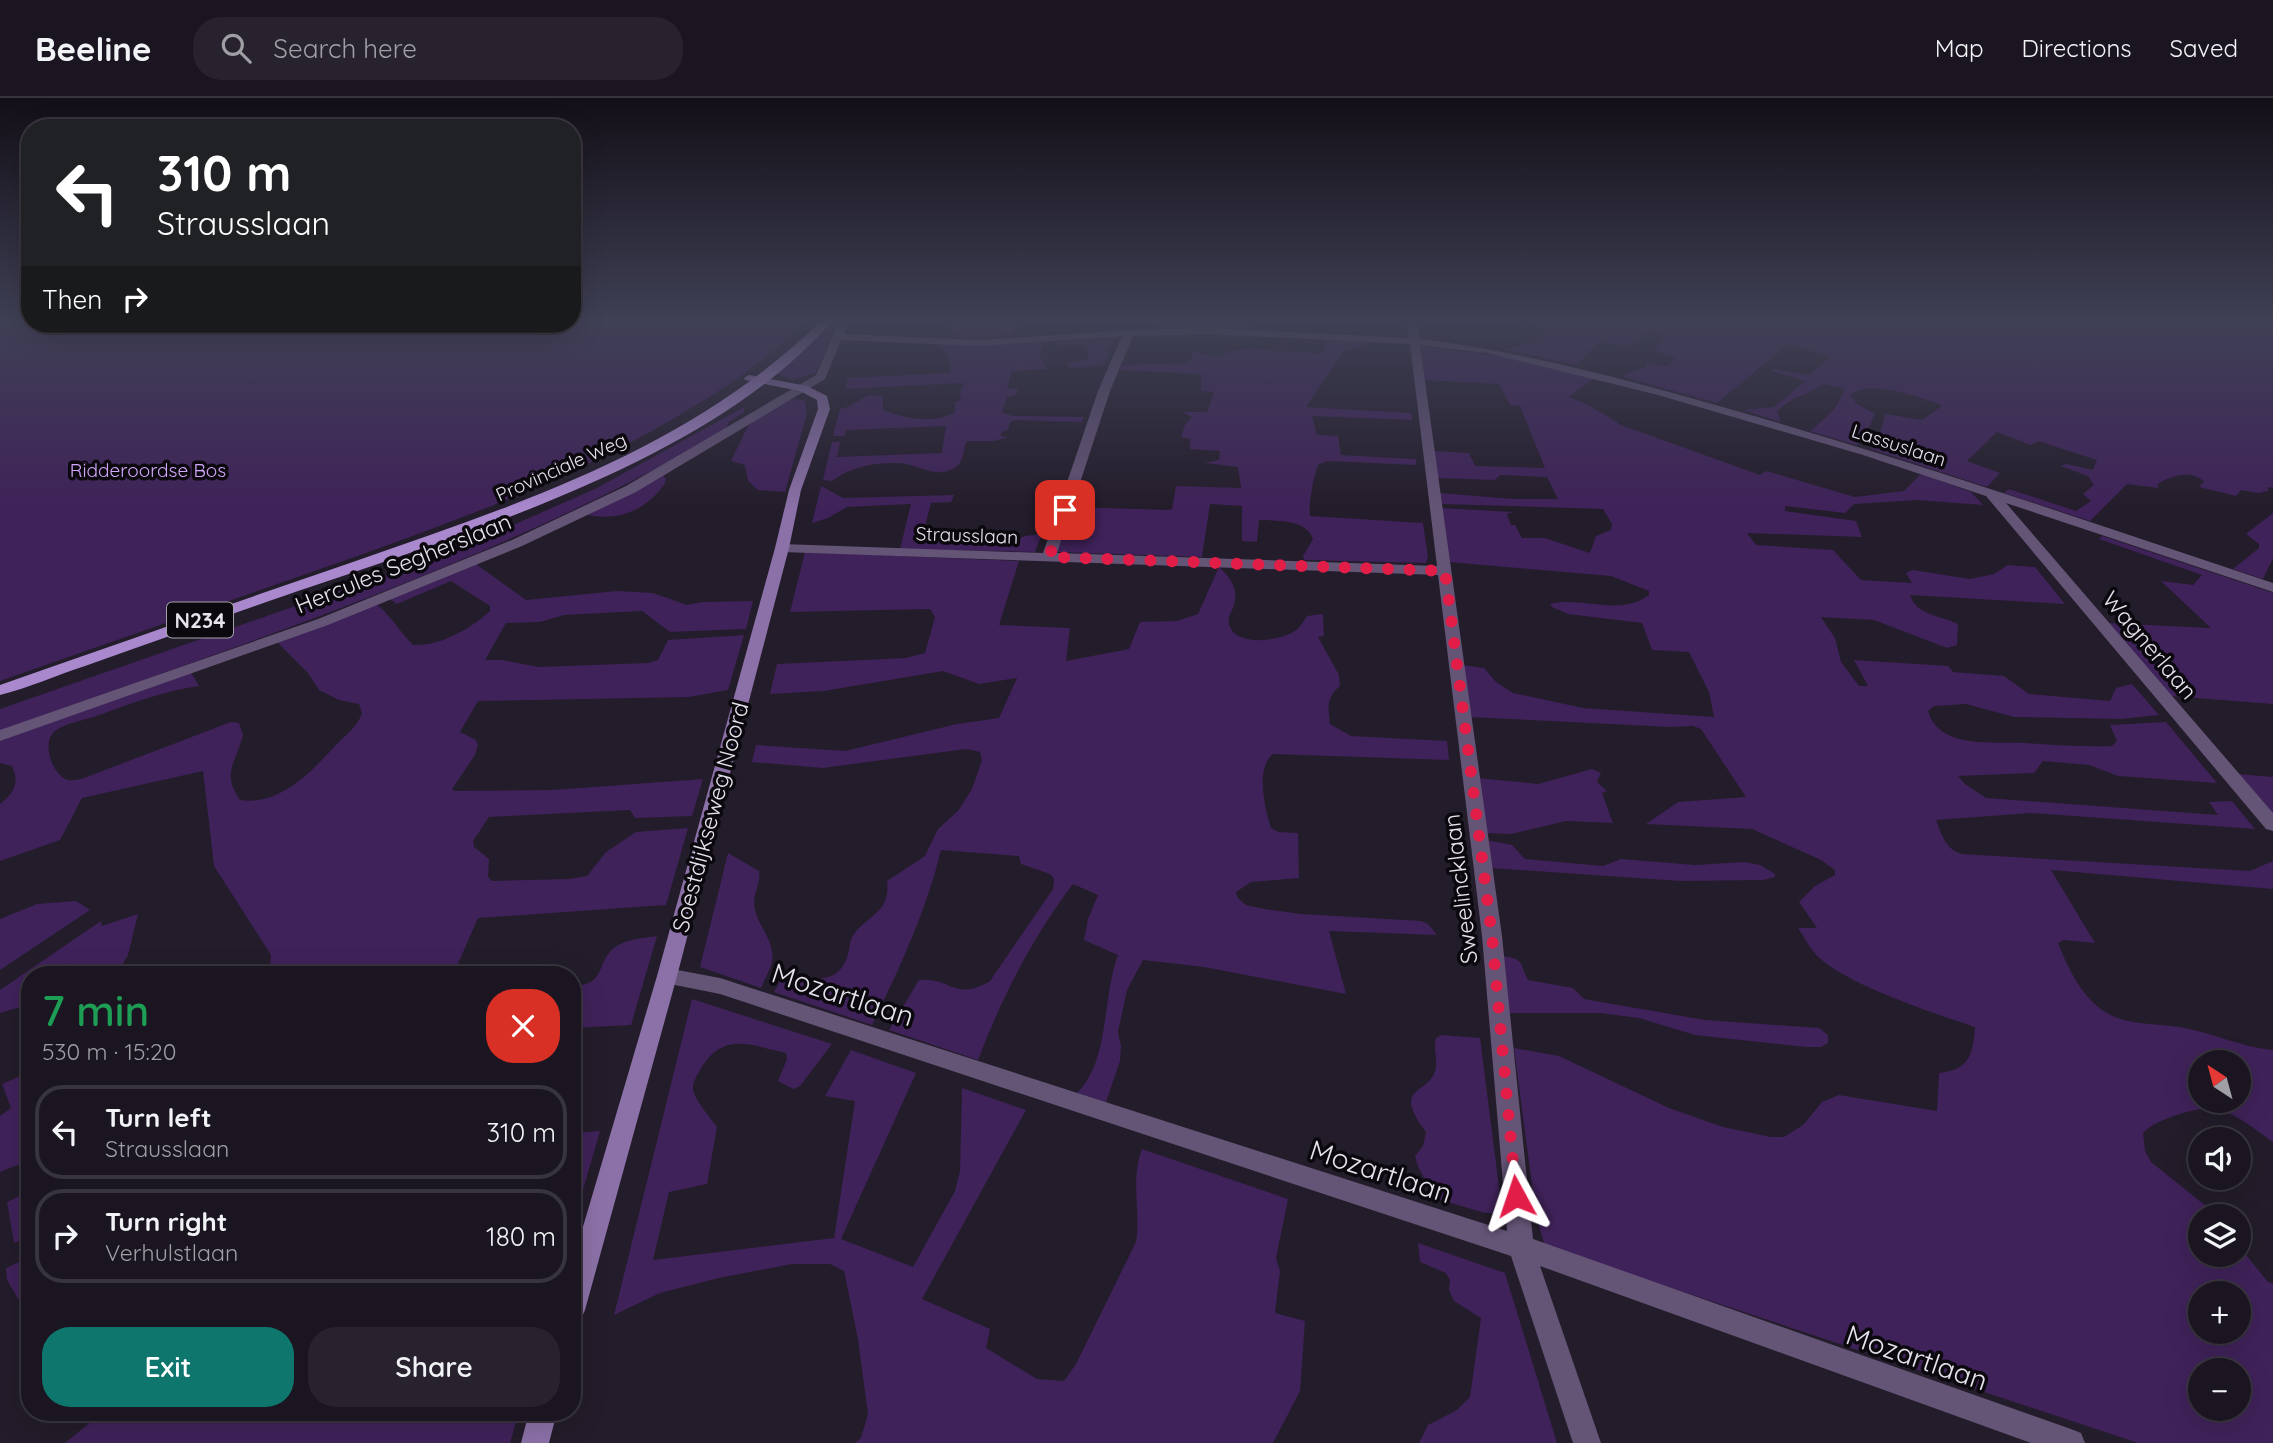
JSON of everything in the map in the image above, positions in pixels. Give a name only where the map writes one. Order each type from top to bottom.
[{"type":"main road","name":"Provinciale Weg","points":[[0,690],[489,519],[621,462],[697,422],[749,384]]},
{"type":"main road","points":[[781,384],[803,388]]},
{"type":"main road","name":"Soestdijkseweg Noord","points":[[581,1278],[667,976],[782,548],[795,490],[824,404],[819,394],[803,388]]},
{"type":"main road","points":[[535,1443],[541,1421]]},
{"type":"street","name":"Hercules Segherslaan","points":[[0,736],[323,622],[517,543],[631,489],[810,384]]},
{"type":"street","points":[[1049,557],[1107,384]]},
{"type":"street","name":"Sweelincklaan","points":[[1420,384],[1492,936],[1521,1247],[1587,1443]]},
{"type":"street","name":"Lassuslaan","points":[[1629,384],[1867,452],[2273,588]]},
{"type":"street","name":"Wagnerlaan","points":[[1992,494],[2273,825]]},
{"type":"street","name":"Strausslaan","points":[[782,548],[1445,571]]},
{"type":"street","name":"Mozartlaan","points":[[667,976],[720,986],[1521,1247],[2071,1443]]},
{"type":"green space","name":"Ridderoordse Bos","points":[[0,384],[729,384],[608,454],[510,498],[410,537],[0,681]]},
{"type":"green space","points":[[846,384],[949,384],[845,389]]},
{"type":"green space","points":[[964,384],[1008,384],[1007,388],[1018,389],[1015,395],[1007,397],[1002,413],[1013,416],[1084,417],[1082,422],[1015,420],[1010,422],[1008,430],[1002,431],[1000,436],[1008,437],[994,441],[967,441],[959,464],[942,472],[906,464],[881,463],[863,466],[832,481],[823,480],[832,442],[840,442],[837,457],[942,453],[946,426],[846,430],[844,436],[833,436],[840,409],[876,395],[883,397],[883,410],[910,418],[939,418],[955,412],[955,402],[961,400],[960,393]]},
{"type":"green space","points":[[1201,384],[1322,384],[1306,407],[1411,413],[1412,420],[1312,416],[1317,435],[1338,436],[1341,455],[1416,459],[1416,465],[1328,461],[1319,464],[1312,489],[1310,516],[1423,523],[1428,557],[1426,563],[1304,560],[1303,556],[1313,539],[1305,528],[1290,522],[1259,520],[1257,542],[1242,541],[1242,506],[1210,504],[1202,557],[1057,552],[1073,507],[1169,510],[1172,509],[1176,486],[1241,488],[1238,467],[1205,463],[1219,460],[1220,451],[1190,449],[1190,439],[1181,437],[1185,425],[1192,417],[1183,412],[1207,412],[1214,392],[1201,391]]},
{"type":"green space","points":[[1495,384],[1586,384],[1569,397],[1589,405],[1621,425],[1760,475],[1766,471],[1855,497],[1904,491],[1921,474],[1971,492],[1983,505],[1917,500],[1854,504],[1845,513],[1785,506],[1785,511],[1856,521],[1862,537],[1747,533],[1756,545],[1833,550],[1861,580],[1912,583],[1906,573],[1913,570],[1970,579],[1994,574],[2008,565],[2035,567],[2065,604],[1910,595],[1913,602],[1924,611],[1958,624],[1957,645],[1947,648],[1874,620],[1821,617],[1835,638],[1841,662],[1859,686],[1868,686],[1854,660],[1948,666],[1953,672],[2004,676],[2029,694],[2110,701],[2116,688],[2132,684],[2159,715],[2121,719],[2014,717],[1966,704],[1934,706],[1928,711],[1934,723],[1956,738],[1984,742],[2112,746],[2117,741],[2110,725],[2166,722],[2217,783],[2118,776],[2089,765],[2043,761],[2034,773],[1958,776],[1986,798],[2218,815],[2209,802],[2232,801],[2255,829],[2031,813],[1936,820],[1948,845],[1962,854],[2250,871],[2273,861],[2273,889],[2051,870],[2095,943],[2064,940],[2058,943],[2074,978],[2098,1007],[2129,1021],[2185,1028],[2273,1050],[2273,1142],[2228,1113],[2251,1113],[2251,1050],[2188,1050],[2188,1113],[2154,1124],[2143,1133],[2145,1151],[2151,1162],[2204,1204],[2188,1204],[2188,1267],[2251,1267],[2251,1261],[2268,1282],[2273,1284],[2273,1443],[2138,1443],[1548,1247],[1544,1243],[1536,1216],[1514,1048],[1559,1056],[1669,1108],[1723,1127],[1771,1137],[1784,1137],[1803,1125],[1822,1102],[1839,1095],[1937,1111],[1939,1073],[1957,1068],[1968,1059],[1973,1046],[1975,1027],[1864,985],[1825,963],[1813,951],[1798,928],[1817,928],[1799,902],[1815,886],[1835,875],[1835,870],[1821,860],[1752,829],[1646,824],[1678,802],[1746,797],[1701,729],[1693,726],[1469,717],[1462,665],[1484,668],[1496,682],[1513,693],[1583,708],[1714,717],[1709,692],[1689,652],[1652,650],[1642,623],[1568,614],[1550,604],[1575,602],[1626,605],[1649,595],[1649,591],[1611,576],[1449,562],[1441,508],[1513,512],[1507,514],[1511,525],[1515,525],[1522,538],[1545,538],[1590,553],[1596,536],[1611,530],[1612,524],[1603,509],[1441,504],[1439,493],[1514,499],[1558,499],[1547,477],[1500,475],[1495,480],[1437,478],[1433,451],[1469,453],[1475,466],[1545,468],[1520,406],[1510,405],[1499,384]]},
{"type":"green space","points":[[1647,384],[1740,384],[1717,403]]},
{"type":"green space","points":[[1802,384],[2273,384],[2273,488],[2268,487],[2268,491],[2259,493],[2241,490],[2236,496],[2199,487],[2204,481],[2187,475],[2169,478],[2158,484],[2158,488],[2127,484],[2090,521],[2004,493],[2009,489],[2076,511],[2091,501],[2083,494],[2094,485],[2088,476],[2061,466],[2066,464],[2093,470],[2097,460],[2038,441],[2031,445],[1997,432],[1967,461],[2000,473],[1987,487],[1871,449],[1881,430],[1885,414],[1922,420],[1942,406],[1940,404],[1881,389],[1859,391],[1850,395],[1857,404],[1875,414],[1862,442],[1856,445],[1810,431],[1836,407],[1844,388],[1824,384],[1795,398],[1777,412],[1781,422],[1743,410],[1774,407]]},
{"type":"green space","points":[[789,400],[805,401],[807,413],[785,492],[758,490],[748,481],[745,465],[731,461],[749,424]]},
{"type":"green space","points":[[744,407],[744,412],[729,422],[725,430],[551,521],[370,597],[0,731],[0,709],[459,549],[597,488]]},
{"type":"green space","points":[[662,474],[666,479],[664,485],[648,502],[638,508],[607,517],[584,514]]},
{"type":"green space","points":[[821,486],[843,498],[954,495],[951,502],[931,503],[921,541],[1012,542],[1025,536],[1042,534],[1035,552],[900,549],[911,504],[847,507],[828,518],[812,523]]},
{"type":"green space","points":[[2273,513],[2273,558],[2263,579],[2233,569],[2259,548],[2259,544],[2246,534]]},
{"type":"green space","points":[[2102,536],[2273,593],[2273,704],[2170,696],[2107,623],[2211,628],[2161,581],[2193,585],[2202,575],[2099,539]]},
{"type":"green space","points":[[805,552],[1019,561],[999,625],[1070,628],[1066,661],[1129,649],[1140,622],[1177,621],[1198,614],[1219,567],[1230,579],[1234,589],[1235,599],[1229,625],[1240,637],[1258,640],[1278,638],[1295,630],[1307,616],[1323,614],[1324,636],[1318,637],[1339,675],[1340,686],[1332,694],[1329,703],[1330,724],[1351,736],[1447,741],[1449,760],[1273,754],[1264,769],[1266,810],[1271,828],[1279,832],[1298,833],[1299,878],[1251,882],[1236,892],[1238,898],[1246,905],[1302,914],[1421,921],[1428,924],[1437,935],[1329,931],[1346,994],[1204,967],[1143,960],[1127,990],[1118,1032],[1120,1061],[1106,1102],[1077,1093],[1088,1080],[1095,1064],[1118,955],[1084,940],[1088,919],[1098,895],[1073,884],[1044,925],[1019,969],[978,1060],[889,1030],[919,980],[930,980],[961,989],[978,987],[990,981],[1053,889],[1054,879],[1050,874],[1021,864],[1019,856],[941,850],[920,917],[872,1025],[774,992],[786,971],[814,978],[831,976],[838,972],[844,964],[854,934],[886,900],[887,881],[925,856],[938,829],[958,811],[972,789],[982,760],[980,752],[966,749],[823,768],[752,762],[756,745],[845,751],[957,724],[999,718],[1017,678],[979,684],[943,671],[824,691],[770,694],[777,664],[906,658],[925,653],[935,617],[930,609],[790,612]]},
{"type":"green space","points":[[473,562],[526,600],[617,591],[653,593],[687,605],[753,601],[746,629],[670,632],[642,611],[564,615],[540,622],[506,623],[485,660],[502,660],[539,667],[648,663],[658,660],[668,640],[744,635],[728,690],[689,697],[478,701],[460,732],[476,740],[478,745],[475,755],[452,789],[455,791],[553,790],[703,779],[692,816],[635,818],[630,810],[489,817],[473,841],[474,847],[489,859],[488,877],[492,881],[569,879],[587,876],[606,852],[636,832],[688,828],[666,905],[478,918],[457,966],[270,966],[271,955],[214,866],[203,771],[82,798],[60,840],[0,861],[0,804],[12,791],[15,777],[12,766],[0,763],[0,740],[190,671],[199,686],[148,698],[58,729],[50,738],[49,745],[54,767],[68,780],[81,779],[231,722],[239,723],[243,735],[232,768],[231,782],[234,791],[240,800],[268,798],[305,776],[354,727],[362,713],[359,704],[339,700],[319,690],[308,673],[275,640],[375,603],[413,645],[424,645],[454,635],[490,611],[490,606],[451,581],[397,604],[388,598]]},
{"type":"green space","points":[[1592,769],[1601,773],[1597,782],[1607,791],[1602,793],[1613,823],[1566,821],[1511,834],[1485,833],[1477,778],[1538,784]]},
{"type":"green space","points":[[2238,774],[2273,777],[2273,814]]},
{"type":"green space","points":[[1486,840],[1512,845],[1525,859],[1603,866],[1621,859],[1695,865],[1744,862],[1760,865],[1775,874],[1775,877],[1763,880],[1681,881],[1490,868]]},
{"type":"green space","points":[[728,853],[759,871],[754,899],[755,911],[772,954],[771,965],[761,988],[700,967]]},
{"type":"green space","points":[[76,901],[90,910],[0,970],[0,919],[37,904]]},
{"type":"green space","points":[[138,914],[128,955],[121,966],[35,966],[101,921],[102,926]]},
{"type":"green space","points":[[657,936],[631,1025],[581,1028],[581,985],[596,978],[614,948],[635,939]]},
{"type":"green space","points":[[1501,956],[1520,962],[1528,980],[1573,988],[1584,999],[1705,1020],[1819,1028],[1828,1035],[1828,1043],[1821,1047],[1806,1047],[1695,1035],[1639,1018],[1600,1013],[1509,1013]]},
{"type":"green space","points":[[21,976],[21,1007],[0,1013],[0,990]]},
{"type":"green space","points":[[692,999],[832,1044],[800,1086],[793,1089],[778,1081],[787,1059],[786,1053],[738,1044],[728,1045],[709,1058],[693,1087],[697,1099],[717,1127],[707,1184],[669,1192],[653,1260],[834,1238],[855,1101],[825,1096],[851,1050],[916,1073],[841,1239],[913,1267],[955,1191],[960,1171],[962,1088],[1026,1110],[922,1299],[990,1329],[986,1348],[1037,1379],[1064,1381],[1076,1364],[1136,1242],[1136,1184],[1142,1149],[1288,1199],[1276,1258],[1280,1271],[1275,1313],[1305,1321],[1300,1391],[1273,1443],[855,1443],[861,1438],[868,1414],[858,1339],[844,1271],[830,1264],[792,1264],[719,1278],[660,1293],[614,1315]]},
{"type":"green space","points":[[1442,1035],[1480,1038],[1499,1187],[1498,1213],[1485,1213],[1434,1198],[1416,1162],[1415,1156],[1423,1146],[1426,1132],[1411,1105],[1412,1098],[1433,1076],[1436,1066],[1435,1042],[1436,1038]]},
{"type":"green space","points":[[21,1076],[21,1164],[0,1172],[0,1116],[11,1108],[2,1084]]},
{"type":"green space","points":[[600,1131],[581,1197],[581,1132]]},
{"type":"green space","points":[[21,1195],[21,1240],[14,1243],[7,1202]]},
{"type":"green space","points":[[1418,1243],[1505,1273],[1557,1443],[1419,1443],[1428,1425],[1457,1410],[1470,1397],[1481,1318],[1454,1301],[1446,1273],[1420,1262]]},
{"type":"green space","points":[[21,1261],[21,1304],[7,1280],[6,1268]]},
{"type":"green space","points":[[92,1421],[516,1421],[510,1443],[65,1443]]},
{"type":"route","points":[[1065,510],[1049,557],[1445,571],[1492,936],[1516,1196]]}]
